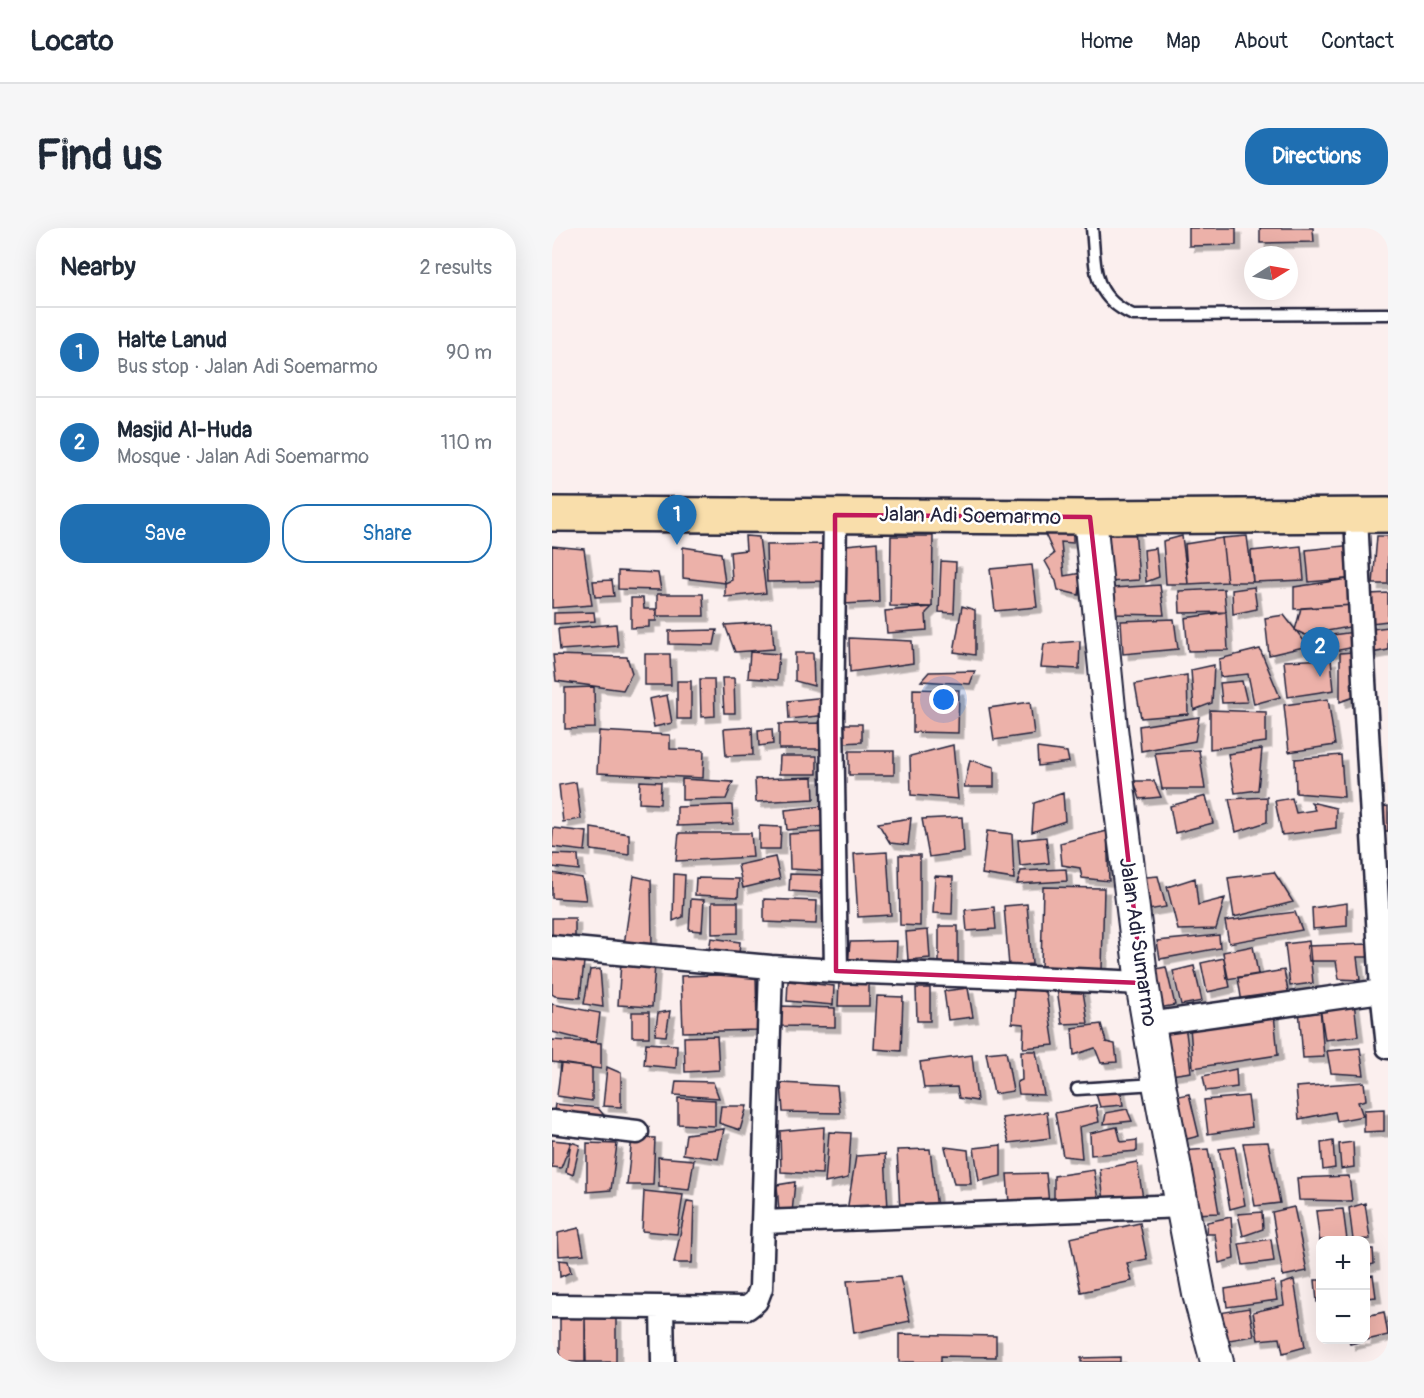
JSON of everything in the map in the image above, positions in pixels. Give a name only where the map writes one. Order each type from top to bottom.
[{"type":"highway","name":"Jalan Adi Soemarmo","points":[[552,514],[1090,518],[1372,516]]},
{"type":"main road","name":"Jalan Adi Sumarmo","points":[[1090,518],[1112,739],[1142,983],[1199,1294],[1217,1362]]},
{"type":"street","points":[[835,515],[832,716],[836,971]]},
{"type":"street","points":[[1372,516],[1364,680],[1388,1047]]},
{"type":"street","points":[[552,947],[771,968],[1142,983]]},
{"type":"street","points":[[552,1306],[747,1308],[756,1301],[761,1288],[771,968]]},
{"type":"street","points":[[1149,1024],[1385,990]]},
{"type":"street","points":[[552,1122],[637,1132]]},
{"type":"street","points":[[763,1222],[1183,1206]]},
{"type":"street","points":[[662,1307],[663,1362]]},
{"type":"lane","points":[[1092,228],[1096,272],[1100,287],[1108,299],[1132,315],[1388,314]]},
{"type":"lane","points":[[1077,1089],[1159,1084]]},
{"type":"highlighted area","points":[[835,515],[1090,517],[1142,983],[836,971]]},
{"type":"building","points":[[1189,228],[1236,228],[1236,245],[1189,246]]},
{"type":"building","points":[[1260,228],[1313,228],[1314,242],[1260,243]]},
{"type":"building","points":[[1135,528],[1139,580],[1108,582],[1105,531]]},
{"type":"building","points":[[1073,530],[1073,543],[1061,542],[1064,576],[1082,573],[1079,595],[1058,590],[1056,581],[1045,561],[1054,554],[1045,534]]},
{"type":"building","points":[[745,536],[759,537],[766,593],[725,597],[725,583],[732,580],[730,552],[746,550]]},
{"type":"building","points":[[891,536],[933,536],[932,607],[890,606]]},
{"type":"building","points":[[1182,536],[1188,584],[1166,584],[1163,541]]},
{"type":"building","points":[[1247,536],[1253,582],[1227,582],[1222,538]]},
{"type":"building","points":[[1377,536],[1388,536],[1388,584],[1373,584]]},
{"type":"building","points":[[1222,538],[1227,582],[1188,584],[1185,544]]},
{"type":"building","points":[[877,542],[879,602],[844,604],[846,545]]},
{"type":"building","points":[[829,544],[829,581],[767,582],[766,545]]},
{"type":"building","points":[[1353,545],[1356,578],[1309,582],[1306,550]]},
{"type":"building","points":[[552,546],[584,549],[592,605],[552,608]]},
{"type":"building","points":[[1301,546],[1304,580],[1253,582],[1251,551]]},
{"type":"building","points":[[683,547],[721,553],[725,583],[683,578]]},
{"type":"building","points":[[1156,548],[1159,577],[1146,582],[1144,550]]},
{"type":"building","points":[[941,561],[956,562],[954,613],[939,612]]},
{"type":"building","points":[[1032,565],[1037,607],[995,611],[990,569]]},
{"type":"building","points":[[618,571],[658,573],[661,590],[618,589]]},
{"type":"building","points":[[1348,579],[1353,605],[1294,609],[1294,587]]},
{"type":"building","points":[[612,580],[614,596],[595,597],[593,581]]},
{"type":"building","points":[[1160,585],[1164,615],[1113,614],[1113,588]]},
{"type":"building","points":[[1254,587],[1257,609],[1233,614],[1232,590]]},
{"type":"building","points":[[1224,589],[1226,612],[1180,613],[1179,591]]},
{"type":"building","points":[[1388,593],[1388,621],[1371,623],[1370,594]]},
{"type":"building","points":[[657,594],[703,594],[704,616],[657,616]]},
{"type":"building","points":[[631,598],[643,598],[644,609],[656,609],[656,621],[649,621],[649,627],[631,628]]},
{"type":"building","points":[[1353,605],[1355,626],[1305,635],[1295,630],[1301,608]]},
{"type":"building","points":[[962,606],[975,610],[975,655],[954,652]]},
{"type":"building","points":[[932,607],[926,613],[927,630],[887,633],[885,611]]},
{"type":"building","points":[[594,612],[595,621],[554,624],[554,613]]},
{"type":"building","points":[[1226,612],[1228,650],[1188,651],[1185,618]]},
{"type":"building","points":[[1284,615],[1308,646],[1269,655],[1265,618]]},
{"type":"building","points":[[1174,619],[1178,649],[1123,654],[1121,621]]},
{"type":"building","points":[[772,622],[774,649],[735,652],[725,625]]},
{"type":"building","points":[[616,624],[618,646],[560,650],[558,629]]},
{"type":"building","points":[[1388,627],[1388,650],[1371,653],[1372,629]]},
{"type":"building","points":[[717,630],[714,645],[669,644],[669,631]]},
{"type":"building","points":[[1354,632],[1355,647],[1329,652],[1325,636]]},
{"type":"building","points":[[849,638],[912,641],[913,663],[850,672]]},
{"type":"building","points":[[1080,641],[1079,669],[1041,667],[1044,644]]},
{"type":"building","points":[[1260,649],[1280,697],[1254,704],[1248,674],[1220,677],[1219,659]]},
{"type":"building","points":[[750,652],[779,654],[777,680],[748,678]]},
{"type":"building","points":[[1353,652],[1354,697],[1340,702],[1340,653]]},
{"type":"building","points":[[795,653],[813,653],[814,686],[795,681]]},
{"type":"building","points":[[645,654],[670,654],[671,685],[645,685]]},
{"type":"building","points":[[553,655],[627,657],[632,673],[623,690],[556,681]]},
{"type":"building","points":[[1331,659],[1334,690],[1288,697],[1284,661]]},
{"type":"building","points":[[1214,665],[1212,703],[1194,710],[1191,670]]},
{"type":"building","points":[[975,671],[970,684],[921,681],[929,672]]},
{"type":"building","points":[[1187,675],[1188,714],[1141,718],[1135,684]]},
{"type":"building","points":[[722,678],[734,678],[735,713],[724,713]]},
{"type":"building","points":[[700,679],[714,679],[715,716],[701,717]]},
{"type":"building","points":[[677,681],[691,681],[691,719],[677,719]]},
{"type":"building","points":[[1242,681],[1247,702],[1222,703],[1220,683]]},
{"type":"building","points":[[594,687],[595,728],[565,729],[565,688]]},
{"type":"building","points":[[913,689],[959,690],[958,733],[913,732]]},
{"type":"building","points":[[667,695],[672,723],[654,727],[649,699]]},
{"type":"building","points":[[826,697],[828,715],[789,719],[788,701]]},
{"type":"building","points":[[1328,699],[1335,745],[1289,752],[1284,705]]},
{"type":"building","points":[[1030,702],[1034,734],[994,740],[989,708]]},
{"type":"building","points":[[1210,710],[1266,712],[1266,742],[1210,749]]},
{"type":"building","points":[[1199,717],[1195,741],[1141,751],[1139,726]]},
{"type":"building","points":[[824,723],[823,749],[779,749],[779,724]]},
{"type":"building","points":[[842,724],[862,724],[862,742],[842,743]]},
{"type":"building","points":[[752,727],[753,755],[726,756],[724,729]]},
{"type":"building","points":[[772,729],[773,744],[759,746],[758,730]]},
{"type":"building","points":[[599,731],[670,735],[670,749],[704,750],[703,778],[597,773]]},
{"type":"building","points":[[953,745],[958,799],[911,795],[910,756]]},
{"type":"building","points":[[1037,748],[1067,752],[1069,762],[1038,766]]},
{"type":"building","points":[[1262,749],[1258,790],[1235,793],[1228,754]]},
{"type":"building","points":[[1199,750],[1205,789],[1162,789],[1155,753]]},
{"type":"building","points":[[849,751],[894,751],[894,775],[849,775]]},
{"type":"building","points":[[1341,755],[1344,797],[1296,793],[1295,759]]},
{"type":"building","points":[[780,756],[817,756],[817,774],[779,774]]},
{"type":"building","points":[[970,760],[994,767],[994,787],[964,787]]},
{"type":"building","points":[[813,777],[814,799],[756,802],[755,779]]},
{"type":"building","points":[[682,779],[733,782],[726,799],[682,800]]},
{"type":"building","points":[[640,781],[661,782],[660,804],[639,803]]},
{"type":"building","points":[[1134,781],[1154,781],[1161,797],[1140,799]]},
{"type":"building","points":[[576,782],[581,819],[563,822],[559,785]]},
{"type":"building","points":[[1063,793],[1065,821],[1032,832],[1034,803]]},
{"type":"building","points":[[1206,796],[1213,823],[1175,833],[1170,806]]},
{"type":"building","points":[[1267,797],[1267,822],[1236,832],[1229,799]]},
{"type":"building","points":[[1292,798],[1296,813],[1315,810],[1311,802],[1336,808],[1336,828],[1282,835],[1275,801]]},
{"type":"building","points":[[732,805],[733,824],[677,826],[677,807]]},
{"type":"building","points":[[823,806],[825,826],[787,830],[785,810]]},
{"type":"building","points":[[1388,806],[1388,831],[1385,831],[1381,807]]},
{"type":"building","points":[[962,817],[964,852],[929,857],[922,819]]},
{"type":"building","points":[[911,818],[908,845],[890,843],[878,823]]},
{"type":"building","points":[[759,826],[781,827],[780,849],[759,849]]},
{"type":"building","points":[[553,828],[587,832],[585,851],[552,847]]},
{"type":"building","points":[[591,828],[629,834],[629,855],[591,850]]},
{"type":"building","points":[[987,831],[1012,834],[1014,879],[982,874]]},
{"type":"building","points":[[1107,831],[1109,881],[1082,878],[1080,868],[1062,865],[1060,843]]},
{"type":"building","points":[[826,832],[828,871],[790,869],[789,834]]},
{"type":"building","points":[[679,833],[751,833],[753,857],[676,861]]},
{"type":"building","points":[[1046,837],[1049,863],[1020,866],[1018,840]]},
{"type":"building","points":[[887,852],[891,915],[858,917],[854,854]]},
{"type":"building","points":[[552,854],[578,855],[579,870],[552,867]]},
{"type":"building","points":[[899,855],[920,855],[920,926],[900,925]]},
{"type":"building","points":[[775,857],[780,879],[743,888],[738,865]]},
{"type":"building","points":[[1066,869],[1067,881],[1017,884],[1021,871]]},
{"type":"building","points":[[1274,872],[1293,902],[1234,917],[1228,878]]},
{"type":"building","points":[[552,873],[582,878],[586,900],[552,898]]},
{"type":"building","points":[[674,874],[685,875],[683,917],[673,921]]},
{"type":"building","points":[[790,874],[822,875],[821,893],[789,891]]},
{"type":"building","points":[[634,876],[651,880],[652,945],[624,945]]},
{"type":"building","points":[[935,876],[953,877],[952,914],[933,913]]},
{"type":"building","points":[[1158,876],[1166,907],[1142,911],[1135,878]]},
{"type":"building","points":[[696,878],[739,879],[738,897],[695,895]]},
{"type":"building","points":[[1195,878],[1198,905],[1225,898],[1216,929],[1178,930],[1167,887]]},
{"type":"building","points":[[1043,887],[1104,888],[1102,969],[1041,967]]},
{"type":"building","points":[[691,899],[704,900],[702,931],[689,930]]},
{"type":"building","points":[[764,899],[817,901],[816,924],[764,922]]},
{"type":"building","points":[[712,902],[738,902],[738,933],[712,934]]},
{"type":"building","points":[[1347,903],[1347,926],[1313,929],[1312,908]]},
{"type":"building","points":[[1027,904],[1032,964],[1009,966],[1004,906]]},
{"type":"building","points":[[994,907],[996,929],[967,931],[965,910]]},
{"type":"building","points":[[1295,912],[1302,930],[1229,943],[1225,921]]},
{"type":"building","points":[[552,918],[575,918],[575,944],[552,945]]},
{"type":"building","points":[[939,926],[958,926],[958,967],[939,967]]},
{"type":"building","points":[[928,930],[930,958],[908,960],[906,932]]},
{"type":"building","points":[[1219,935],[1220,948],[1160,959],[1157,941]]},
{"type":"building","points":[[711,938],[740,942],[739,954],[709,950]]},
{"type":"building","points":[[897,941],[896,964],[848,965],[850,942]]},
{"type":"building","points":[[1309,941],[1313,983],[1290,986],[1285,944]]},
{"type":"building","points":[[1367,944],[1369,957],[1357,957],[1360,980],[1339,979],[1336,961],[1309,961],[1307,946]]},
{"type":"building","points":[[1253,946],[1258,974],[1227,979],[1223,952]]},
{"type":"building","points":[[1224,958],[1230,987],[1207,992],[1201,963]]},
{"type":"building","points":[[552,959],[584,962],[580,998],[552,994]]},
{"type":"building","points":[[621,962],[655,964],[652,1007],[618,1005]]},
{"type":"building","points":[[1194,966],[1202,1001],[1181,1005],[1173,971]]},
{"type":"building","points":[[1166,967],[1175,1005],[1154,1009],[1146,971]]},
{"type":"building","points":[[600,969],[603,1007],[584,1004],[590,970]]},
{"type":"building","points":[[1284,970],[1289,996],[1242,1003],[1238,978]]},
{"type":"building","points":[[756,974],[757,1030],[683,1032],[681,976]]},
{"type":"building","points":[[788,981],[834,986],[833,1005],[787,1001]]},
{"type":"building","points":[[839,982],[869,982],[869,1006],[838,1006]]},
{"type":"building","points":[[1082,985],[1088,1023],[1062,1024],[1057,989]]},
{"type":"building","points":[[1014,986],[1046,992],[1054,1045],[1023,1048],[1024,1024],[1012,1023]]},
{"type":"building","points":[[916,988],[930,988],[930,1021],[917,1021]]},
{"type":"building","points":[[968,988],[973,1017],[948,1020],[944,991]]},
{"type":"building","points":[[877,996],[903,997],[901,1051],[874,1049]]},
{"type":"building","points":[[1354,1002],[1358,1036],[1325,1040],[1320,1007]]},
{"type":"building","points":[[552,1004],[600,1013],[596,1043],[552,1032]]},
{"type":"building","points":[[781,1006],[835,1008],[835,1027],[781,1026]]},
{"type":"building","points":[[1320,1007],[1324,1057],[1303,1058],[1299,1009]]},
{"type":"building","points":[[670,1011],[666,1036],[655,1035],[658,1013]]},
{"type":"building","points":[[632,1012],[649,1012],[649,1037],[632,1037]]},
{"type":"building","points":[[1274,1014],[1278,1055],[1193,1068],[1190,1026]]},
{"type":"building","points":[[1101,1024],[1106,1042],[1115,1044],[1117,1062],[1101,1063],[1095,1048],[1074,1055],[1072,1028]]},
{"type":"building","points":[[1185,1024],[1191,1072],[1164,1076],[1157,1028]]},
{"type":"building","points":[[717,1036],[719,1070],[685,1072],[684,1037]]},
{"type":"building","points":[[552,1040],[601,1043],[601,1069],[552,1062]]},
{"type":"building","points":[[646,1043],[677,1045],[676,1068],[644,1065]]},
{"type":"building","points":[[1360,1048],[1364,1075],[1331,1073],[1327,1051]]},
{"type":"building","points":[[1006,1051],[1013,1091],[994,1094],[986,1053]]},
{"type":"building","points":[[1021,1051],[1036,1051],[1044,1095],[1019,1094],[1017,1082],[1022,1080]]},
{"type":"building","points":[[972,1055],[977,1101],[959,1098],[957,1087],[924,1088],[920,1062]]},
{"type":"building","points":[[561,1064],[592,1068],[592,1101],[557,1096]]},
{"type":"building","points":[[607,1067],[621,1073],[621,1107],[603,1106]]},
{"type":"building","points":[[1236,1069],[1237,1087],[1206,1091],[1203,1076]]},
{"type":"building","points":[[676,1081],[713,1082],[719,1098],[674,1095]]},
{"type":"building","points":[[1364,1082],[1366,1100],[1358,1102],[1363,1116],[1337,1121],[1335,1112],[1299,1119],[1296,1087]]},
{"type":"building","points":[[781,1083],[837,1086],[840,1113],[783,1112]]},
{"type":"building","points":[[1120,1088],[1123,1105],[1100,1107],[1096,1094]]},
{"type":"building","points":[[1189,1094],[1199,1136],[1183,1140],[1174,1097]]},
{"type":"building","points":[[1248,1096],[1252,1127],[1208,1134],[1204,1100]]},
{"type":"building","points":[[678,1098],[715,1100],[715,1126],[678,1124]]},
{"type":"building","points":[[555,1104],[598,1108],[607,1119],[553,1117]]},
{"type":"building","points":[[1096,1105],[1099,1122],[1079,1127],[1082,1158],[1063,1156],[1055,1113]]},
{"type":"building","points":[[721,1106],[747,1106],[740,1130],[719,1123]]},
{"type":"building","points":[[1127,1109],[1132,1121],[1104,1124],[1106,1113]]},
{"type":"building","points":[[1384,1109],[1384,1131],[1364,1132],[1364,1110]]},
{"type":"building","points":[[1047,1112],[1050,1138],[1009,1143],[1002,1118]]},
{"type":"building","points":[[824,1127],[822,1174],[781,1172],[780,1131]]},
{"type":"building","points":[[1117,1127],[1121,1142],[1137,1140],[1137,1151],[1091,1155],[1090,1133]]},
{"type":"building","points":[[724,1129],[718,1159],[683,1154],[686,1134]]},
{"type":"building","points":[[829,1132],[851,1133],[848,1178],[825,1183]]},
{"type":"building","points":[[632,1137],[655,1138],[653,1185],[627,1185]]},
{"type":"building","points":[[552,1140],[571,1142],[561,1168],[552,1167]]},
{"type":"building","points":[[1333,1141],[1335,1168],[1323,1170],[1321,1143]]},
{"type":"building","points":[[571,1142],[580,1145],[573,1175],[566,1172]]},
{"type":"building","points":[[1268,1142],[1280,1203],[1255,1206],[1243,1143]]},
{"type":"building","points":[[1353,1142],[1354,1167],[1341,1169],[1339,1144]]},
{"type":"building","points":[[587,1143],[617,1144],[611,1190],[587,1192]]},
{"type":"building","points":[[1001,1145],[1001,1176],[979,1181],[974,1148]]},
{"type":"building","points":[[945,1147],[968,1150],[971,1184],[954,1184]]},
{"type":"building","points":[[1235,1147],[1245,1205],[1230,1209],[1219,1149]]},
{"type":"building","points":[[930,1149],[937,1209],[900,1211],[897,1150]]},
{"type":"building","points":[[1208,1149],[1219,1213],[1191,1214],[1181,1151]]},
{"type":"building","points":[[885,1154],[888,1209],[847,1211],[856,1156]]},
{"type":"building","points":[[658,1157],[694,1160],[689,1190],[659,1187]]},
{"type":"building","points":[[1137,1162],[1143,1198],[1104,1201],[1100,1169]]},
{"type":"building","points":[[1094,1170],[1100,1206],[1054,1205],[1054,1176]]},
{"type":"building","points":[[1046,1173],[1049,1204],[1009,1204],[1007,1174]]},
{"type":"building","points":[[1349,1176],[1352,1201],[1299,1200],[1297,1178]]},
{"type":"building","points":[[795,1182],[792,1213],[779,1212],[777,1185]]},
{"type":"building","points":[[644,1191],[683,1195],[677,1234],[642,1231]]},
{"type":"building","points":[[687,1201],[694,1202],[692,1263],[674,1263]]},
{"type":"building","points":[[1365,1203],[1370,1236],[1352,1236],[1349,1208]]},
{"type":"building","points":[[1294,1207],[1307,1271],[1283,1276],[1272,1212]]},
{"type":"building","points":[[1343,1209],[1346,1236],[1319,1236],[1316,1211]]},
{"type":"building","points":[[1262,1212],[1263,1229],[1243,1236],[1238,1214]]},
{"type":"building","points":[[1231,1217],[1234,1259],[1219,1263],[1215,1234],[1206,1234],[1207,1222]]},
{"type":"building","points":[[1140,1223],[1147,1259],[1127,1263],[1132,1281],[1081,1292],[1070,1238]]},
{"type":"building","points":[[579,1228],[584,1254],[559,1256],[558,1233]]},
{"type":"building","points":[[1271,1239],[1274,1261],[1243,1265],[1239,1244]]},
{"type":"building","points":[[1370,1249],[1373,1249],[1374,1264],[1370,1265]]},
{"type":"building","points":[[559,1260],[568,1261],[571,1272],[560,1277]]},
{"type":"building","points":[[1370,1275],[1373,1275],[1376,1297],[1370,1298]]},
{"type":"building","points":[[900,1277],[910,1321],[854,1333],[847,1281]]},
{"type":"building","points":[[1294,1280],[1305,1347],[1283,1353],[1280,1338],[1258,1340],[1253,1312],[1284,1305],[1281,1284]]},
{"type":"building","points":[[1274,1281],[1277,1300],[1227,1307],[1225,1289]]},
{"type":"building","points":[[1249,1308],[1254,1336],[1223,1341],[1219,1313]]},
{"type":"building","points":[[1384,1312],[1388,1335],[1370,1339],[1370,1315]]},
{"type":"building","points":[[585,1317],[616,1317],[616,1362],[586,1362]]},
{"type":"building","points":[[585,1317],[585,1362],[560,1362],[560,1319]]},
{"type":"building","points":[[899,1334],[996,1336],[996,1357],[941,1356],[941,1362],[899,1362]]},
{"type":"building","points":[[1120,1357],[1120,1362],[1081,1362],[1081,1358]]},
{"type":"place","name":"Halte Lanud","points":[[677,545]]},
{"type":"place","name":"Masjid Al-Huda","points":[[1320,677]]}]
